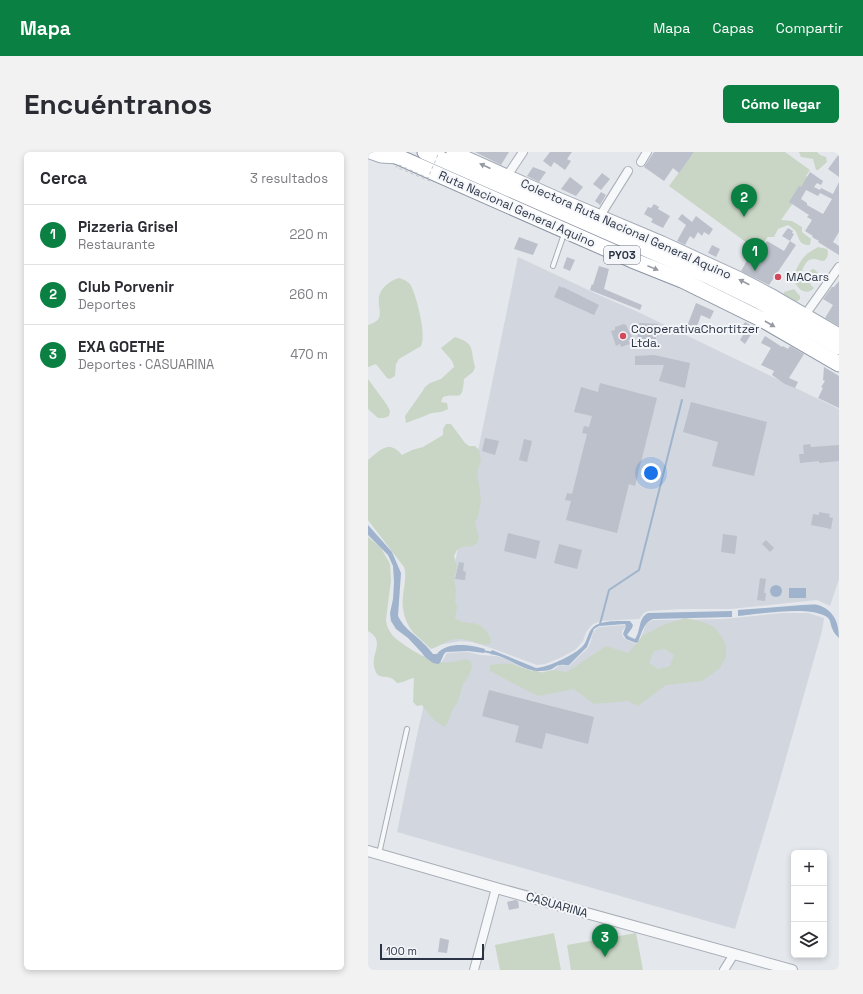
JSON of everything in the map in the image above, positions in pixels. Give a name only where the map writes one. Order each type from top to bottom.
[{"type":"highway","name":"Ruta Nacional General Aquino","points":[[425,152],[672,259],[759,301],[839,347]]},
{"type":"highway","name":"Ruta Nacional General Aquino","points":[[393,155],[632,260],[682,280],[763,320],[839,364]]},
{"type":"main road","name":"PY03","points":[[370,152],[381,156],[393,155]]},
{"type":"main road","name":"Colectora Ruta Nacional General Aquino","points":[[453,152],[740,279],[839,335]]},
{"type":"main road","points":[[558,199],[672,259]]},
{"type":"street","points":[[507,176],[523,152]]},
{"type":"street","points":[[641,162],[648,152]]},
{"type":"street","points":[[600,216],[628,171]]},
{"type":"street","points":[[806,315],[839,268]]},
{"type":"street","name":"CASUARINA","points":[[368,851],[792,970]]},
{"type":"street","points":[[474,970],[496,888]]},
{"type":"street","points":[[724,970],[734,954]]},
{"type":"lane","points":[[553,266],[565,230]]},
{"type":"lane","points":[[379,854],[406,729]]},
{"type":"path","points":[[430,181],[396,166],[397,164],[428,178],[439,152]]},
{"type":"shaded area","points":[[518,257],[636,311],[839,409],[839,579],[830,606],[817,600],[731,609],[648,611],[639,619],[601,621],[593,624],[586,632],[583,641],[575,650],[545,664],[537,665],[472,642],[461,641],[438,645]]},
{"type":"shaded area","points":[[783,613],[808,613],[824,618],[822,631],[776,793],[735,929],[397,832],[433,665],[440,665],[447,653],[468,652],[480,655],[496,656],[508,659],[519,667],[534,672],[543,672],[553,670],[560,665],[570,665],[588,648],[592,635],[599,627],[625,625],[626,626],[622,631],[622,635],[625,639],[636,644],[639,643],[646,624],[653,620],[723,619]]},
{"type":"green space","points":[[694,152],[785,152],[810,170],[806,176],[810,179],[781,220],[792,221],[802,227],[802,232],[811,239],[810,245],[802,243],[795,231],[788,225],[778,229],[774,237],[768,237],[762,245],[758,242],[754,248],[669,186]]},
{"type":"green space","points":[[799,152],[817,152],[826,157],[827,162],[816,170],[813,159],[801,157]]},
{"type":"green space","points":[[818,247],[827,249],[828,255],[824,261],[811,259],[806,262],[802,271],[802,276],[814,269],[818,273],[816,279],[811,281],[810,284],[814,288],[808,292],[799,288],[794,279],[795,274],[803,258]]},
{"type":"green space","points":[[399,278],[410,284],[418,305],[423,333],[421,346],[399,359],[396,364],[395,376],[390,379],[387,378],[376,364],[368,367],[368,325],[374,323],[379,317],[379,297],[381,291],[389,283]]},
{"type":"green space","points":[[794,289],[800,296],[800,299],[796,302],[783,295],[784,292]]},
{"type":"green space","points":[[455,337],[466,342],[471,348],[475,367],[473,372],[464,379],[461,394],[459,396],[443,397],[441,402],[447,403],[448,409],[445,411],[430,414],[406,423],[405,416],[425,387],[430,383],[441,379],[454,367],[451,359],[441,348]]},
{"type":"green space","points":[[368,379],[387,405],[390,411],[389,416],[378,418],[368,409]]},
{"type":"green space","points":[[446,424],[451,424],[465,443],[469,446],[475,446],[479,450],[481,461],[477,472],[481,500],[478,517],[475,522],[479,538],[477,543],[473,546],[461,547],[457,550],[454,556],[457,567],[454,578],[456,590],[455,601],[457,607],[455,618],[459,621],[478,624],[487,632],[491,639],[490,644],[486,644],[462,639],[454,639],[431,649],[413,632],[405,618],[403,606],[405,577],[404,567],[368,520],[368,460],[381,450],[389,447],[397,450],[402,455],[423,447],[443,435],[443,429]]},
{"type":"green space","points":[[368,537],[381,548],[390,564],[391,581],[386,619],[388,628],[393,636],[401,643],[435,661],[451,662],[466,659],[471,662],[472,668],[463,684],[458,701],[444,727],[433,719],[422,705],[417,706],[413,702],[414,678],[397,683],[391,678],[379,676],[375,670],[374,659],[377,644],[374,635],[368,631]]},
{"type":"green space","points":[[685,618],[703,622],[714,627],[726,645],[726,657],[720,668],[702,681],[666,685],[638,706],[628,701],[594,704],[574,689],[538,696],[490,671],[490,665],[503,663],[512,664],[542,673],[552,670],[567,672],[606,646],[628,653],[642,636],[663,625]],"holes":[[[664,649],[674,655],[670,666],[658,669],[649,663],[654,651]]]},
{"type":"green space","points":[[554,933],[561,970],[500,970],[495,945]]},
{"type":"green space","points":[[636,933],[643,970],[571,970],[567,945]]},
{"type":"water","points":[[368,525],[392,552],[401,573],[398,616],[400,621],[427,646],[433,654],[437,654],[447,647],[460,645],[485,649],[484,653],[468,651],[446,652],[440,663],[433,663],[425,657],[408,638],[396,629],[391,621],[390,613],[393,599],[393,566],[388,555],[368,535]]},
{"type":"water","points":[[774,585],[778,585],[782,591],[778,597],[774,597],[770,593],[770,589]]},
{"type":"water","points":[[789,588],[806,588],[806,598],[789,598]]},
{"type":"water","points":[[812,605],[823,607],[832,614],[837,622],[839,638],[833,631],[828,618],[819,613],[784,611],[738,616],[738,610]]},
{"type":"water","points":[[732,611],[732,617],[653,619],[647,623],[638,642],[636,643],[626,639],[623,634],[626,626],[625,624],[599,626],[594,629],[587,647],[569,665],[559,665],[546,671],[531,670],[519,666],[503,657],[490,654],[492,650],[536,668],[548,666],[563,659],[582,647],[592,629],[600,623],[630,621],[633,625],[627,635],[635,639],[641,621],[648,613]]},
{"type":"building","points":[[475,152],[509,152],[501,165]]},
{"type":"building","points":[[550,152],[572,152],[567,159],[571,161],[565,170],[554,162],[551,167],[543,161]]},
{"type":"building","points":[[654,152],[694,152],[679,173],[673,168],[664,181],[644,167]]},
{"type":"building","points":[[839,154],[839,177],[828,169]]},
{"type":"building","points":[[533,167],[546,172],[539,182],[527,176]]},
{"type":"building","points":[[810,172],[823,181],[821,185],[817,183],[814,187],[820,190],[821,188],[833,194],[839,182],[839,232],[833,242],[839,246],[839,255],[818,242],[819,241],[805,231],[812,220],[807,217],[809,215],[789,202],[799,186],[801,187]],"holes":[[[806,190],[818,196],[820,193],[832,199],[823,214],[807,205],[807,203],[801,199]]]},
{"type":"building","points":[[602,173],[610,179],[601,190],[593,184]]},
{"type":"building","points":[[570,177],[583,187],[576,196],[561,189]]},
{"type":"building","points":[[601,192],[606,195],[600,205],[595,201]]},
{"type":"building","points":[[654,204],[659,207],[658,209],[670,216],[663,228],[651,222],[653,219],[644,214],[648,207],[651,208]]},
{"type":"building","points":[[682,214],[692,222],[696,216],[713,229],[709,235],[704,232],[702,236],[698,232],[694,239],[690,236],[685,245],[677,241],[686,225],[678,219]]},
{"type":"building","points":[[788,228],[793,231],[792,233],[794,234],[790,241],[782,236]]},
{"type":"building","points":[[519,237],[538,244],[533,255],[514,249]]},
{"type":"building","points":[[767,241],[784,251],[790,241],[796,245],[769,285],[741,271],[748,259],[750,260],[756,249],[760,251]]},
{"type":"building","points":[[712,245],[720,249],[716,257],[708,253]]},
{"type":"building","points":[[567,257],[575,260],[570,271],[563,268]]},
{"type":"building","points":[[599,266],[609,269],[604,289],[642,305],[640,310],[590,290]]},
{"type":"building","points":[[839,281],[839,326],[825,318],[833,305],[823,299],[832,287],[834,287]]},
{"type":"building","name":"CooperativaChortitzer Ltda.","points":[[559,286],[599,305],[594,315],[554,297]]},
{"type":"building","points":[[696,303],[714,311],[710,319],[701,315],[695,332],[686,329]]},
{"type":"building","points":[[745,322],[755,328],[745,344],[740,340],[746,330],[742,327]]},
{"type":"building","points":[[624,324],[626,325],[633,339],[628,340],[630,344],[621,347],[620,344],[616,346],[611,331],[615,330],[615,327]]},
{"type":"building","points":[[635,324],[658,324],[658,337],[656,337],[656,339],[638,339]]},
{"type":"building","points":[[765,336],[782,347],[783,346],[788,349],[790,346],[804,354],[789,378],[798,382],[795,388],[785,384],[772,375],[774,371],[761,365],[771,348],[761,343]]},
{"type":"building","points":[[654,355],[690,363],[685,388],[659,381],[664,365],[635,365],[635,356]]},
{"type":"building","points":[[824,367],[839,376],[839,408],[818,398],[823,388],[821,387],[825,381],[823,380]]},
{"type":"building","points":[[600,383],[657,398],[635,486],[629,484],[617,533],[566,520],[571,501],[565,500],[567,493],[572,494],[587,434],[582,433],[584,426],[589,427],[592,416],[574,412],[581,387],[598,392]]},
{"type":"building","points":[[691,402],[767,422],[754,476],[712,466],[718,442],[683,432]]},
{"type":"building","points":[[485,438],[499,441],[495,455],[482,451]]},
{"type":"building","points":[[524,439],[532,441],[527,462],[519,460]]},
{"type":"building","points":[[810,444],[811,447],[839,445],[839,461],[800,463],[799,454],[804,454],[803,445]]},
{"type":"building","points":[[819,512],[830,514],[829,517],[833,518],[831,529],[811,525],[813,514],[819,515]]},
{"type":"building","points":[[508,533],[540,541],[536,559],[504,551]]},
{"type":"building","points":[[723,534],[737,536],[735,554],[721,552]]},
{"type":"building","points":[[766,540],[774,548],[770,552],[762,544]]},
{"type":"building","points":[[559,544],[582,550],[577,569],[554,563]]},
{"type":"building","points":[[459,562],[464,563],[463,571],[466,572],[465,580],[455,579]]},
{"type":"building","points":[[760,578],[766,579],[764,593],[766,593],[765,601],[757,600]]},
{"type":"building","points":[[489,690],[594,717],[588,744],[546,733],[542,749],[515,742],[519,726],[482,716]]},
{"type":"building","points":[[515,900],[518,901],[519,908],[509,910],[507,902]]},
{"type":"building","points":[[440,938],[449,940],[447,953],[438,952]]},
{"type":"waterway","points":[[600,624],[609,590],[639,570],[682,400]]},
{"type":"waterway","points":[[483,651],[493,653]]},
{"type":"place","name":"Club Porvenir","points":[[744,217]]},
{"type":"place","name":"Pizzeria Grisel","points":[[755,271]]},
{"type":"place","name":"MACars","points":[[778,277]]},
{"type":"place","name":"CooperativaChortitzer Ltda.","points":[[623,336]]},
{"type":"place","name":"EXA GOETHE","points":[[605,957]]}]
